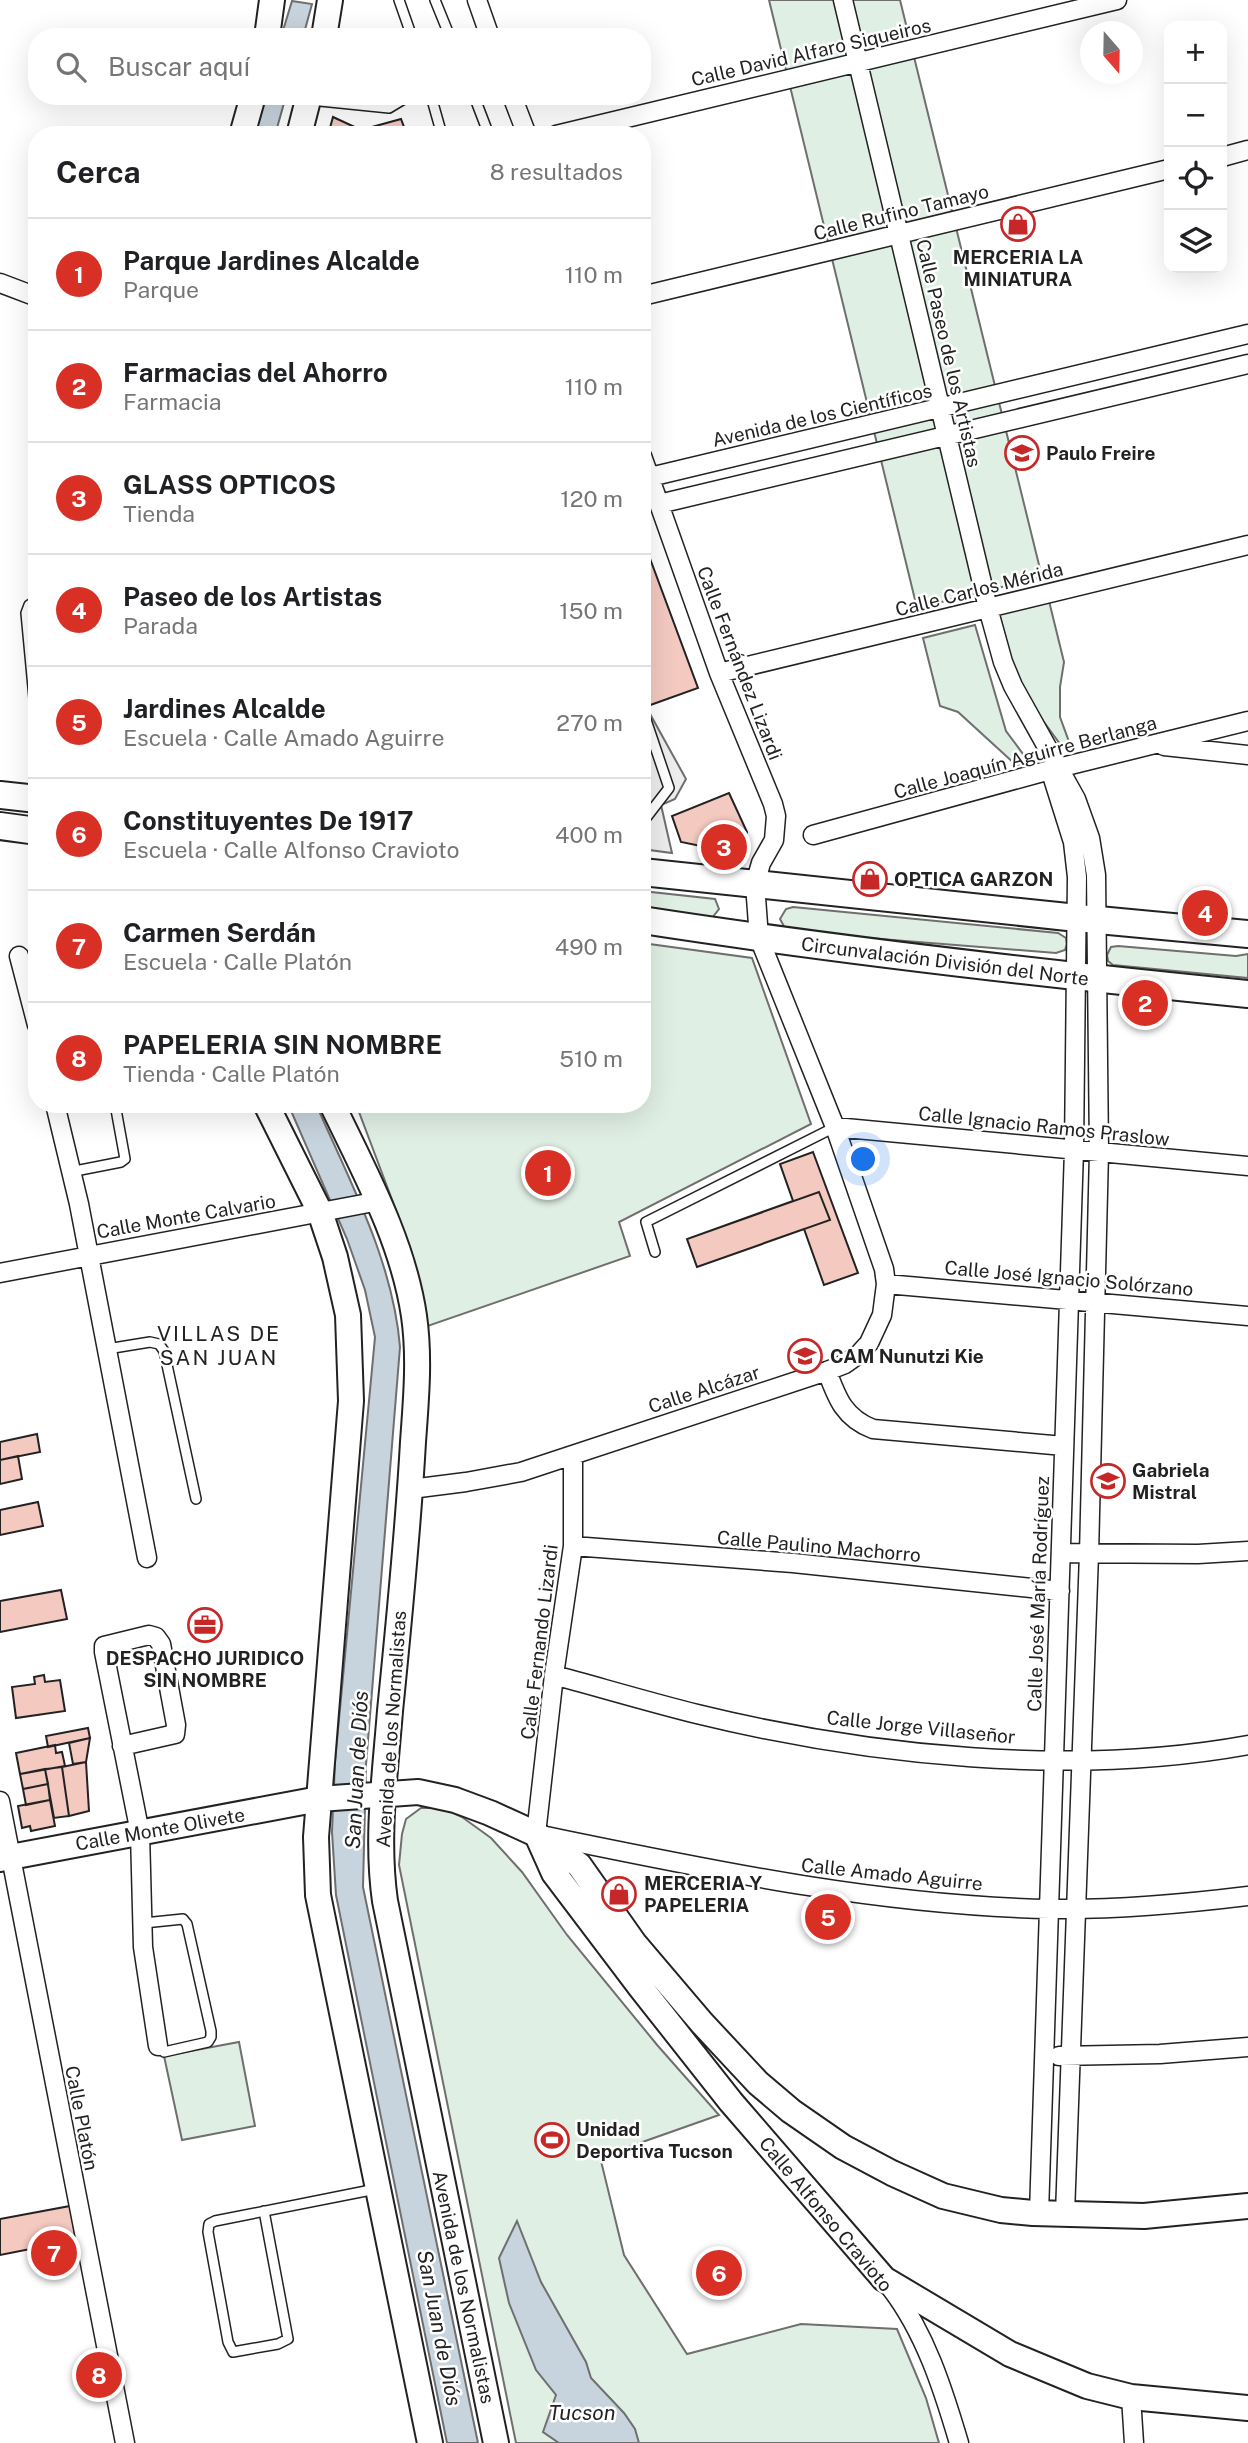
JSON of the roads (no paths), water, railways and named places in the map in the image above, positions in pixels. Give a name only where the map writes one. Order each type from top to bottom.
[{"type":"main road","points":[[0,795],[28,798]]},
{"type":"main road","points":[[0,826],[28,830]]},
{"type":"main road","points":[[651,873],[1248,934]]},
{"type":"main road","name":"Circunvalación División del Norte","points":[[651,921],[759,938],[1248,994]]},
{"type":"street","points":[[268,28],[272,0]]},
{"type":"street","points":[[325,28],[330,0]]},
{"type":"street","points":[[477,0],[487,28]]},
{"type":"street","name":"Calle Paseo de los Artistas","points":[[844,0],[988,608],[1003,662],[1055,769],[1073,842],[1077,877],[1087,919],[1087,977]]},
{"type":"street","name":"Calle David Alfaro Siqueiros","points":[[593,126],[1117,0]]},
{"type":"street","points":[[245,126],[250,105]]},
{"type":"street","points":[[301,126],[307,105]]},
{"type":"street","points":[[515,105],[524,126]]},
{"type":"street","points":[[1227,156],[1248,150]]},
{"type":"street","name":"Calle Rufino Tamayo","points":[[651,294],[1164,170]]},
{"type":"street","points":[[0,283],[28,293]]},
{"type":"street","name":"Avenida de los Científicos","points":[[651,477],[1248,334]]},
{"type":"street","points":[[659,504],[1248,364]]},
{"type":"street","name":"Calle Fernández Lizardi","points":[[651,480],[719,673],[773,804],[776,816],[774,840],[761,863],[755,884]]},
{"type":"street","name":"Calle Carlos Mérida","points":[[719,673],[1248,545]]},
{"type":"street","name":"Calle Joaquín Aguirre Berlanga","points":[[813,835],[1055,769],[1248,721]]},
{"type":"street","points":[[1149,745],[1248,755]]},
{"type":"street","name":"Calle Alcázar","points":[[411,1489],[521,1472],[827,1371],[845,1364],[869,1343],[882,1315],[886,1284],[879,1253],[835,1126],[759,938],[755,884]]},
{"type":"street","points":[[19,956],[28,990]]},
{"type":"street","points":[[1065,2214],[1089,1554],[1099,1152],[1087,977]]},
{"type":"street","name":"Calle José María Rodríguez","points":[[1039,2213],[1074,1150],[1087,977]]},
{"type":"street","points":[[57,1113],[89,1255],[148,1558]]},
{"type":"street","points":[[271,1113],[324,1212],[348,1315],[351,1401],[323,1799],[316,1837],[318,1895],[430,2443]]},
{"type":"street","name":"Avenida de los Normalistas","points":[[336,1113],[401,1263],[413,1314],[418,1361],[411,1489],[378,1794],[381,1870],[385,1901],[496,2443]]},
{"type":"street","name":"Calle Ignacio Ramos Praslow","points":[[835,1126],[1248,1166]]},
{"type":"street","name":"Calle Monte Calvario","points":[[0,1273],[374,1202]]},
{"type":"street","name":"Calle José Ignacio Solórzano","points":[[886,1284],[1248,1315]]},
{"type":"street","points":[[827,1371],[845,1412],[873,1429],[1064,1446]]},
{"type":"street","name":"Calle Fernando Lizardi","points":[[536,1834],[554,1675],[573,1546],[573,1455]]},
{"type":"street","name":"Calle Paulino Machorro","points":[[573,1546],[793,1563],[1060,1591]]},
{"type":"street","points":[[1061,1553],[1198,1554],[1248,1551]]},
{"type":"street","points":[[122,1746],[175,1734],[176,1725],[161,1644],[156,1637],[149,1635],[104,1646],[122,1746],[140,1833],[143,1947],[158,2046]]},
{"type":"street","name":"Calle Jorge Villaseñor","points":[[554,1675],[699,1714],[843,1742],[949,1755],[1080,1760],[1179,1755],[1248,1745]]},
{"type":"street","name":"Calle Monte Olivete","points":[[5,1858],[323,1799],[418,1792],[455,1800],[536,1834],[579,1865],[634,1943],[758,2083],[791,2111],[844,2147],[892,2173],[943,2196],[1001,2210],[1144,2216],[1248,2206]]},
{"type":"street","name":"Calle Platón","points":[[0,1801],[5,1858],[125,2443]]},
{"type":"street","name":"Calle Amado Aguirre","points":[[536,1834],[793,1885],[910,1899],[1075,1909],[1184,1904],[1248,1896]]},
{"type":"street","name":"Calle Alfonso Cravioto","points":[[536,1834],[554,1873],[649,1999],[754,2129],[903,2304],[929,2357],[959,2443]]},
{"type":"street","points":[[1044,2056],[1160,2054],[1248,2048]]},
{"type":"street","points":[[734,2058],[754,2129]]},
{"type":"street","points":[[884,2279],[1010,2354],[1087,2385],[1131,2397],[1248,2408]]},
{"type":"street","points":[[1131,2397],[1134,2443]]},
{"type":"lane","points":[[399,0],[409,28]]},
{"type":"lane","points":[[435,0],[446,28]]},
{"type":"lane","points":[[365,105],[389,108],[394,105]]},
{"type":"lane","points":[[434,105],[439,126]]},
{"type":"lane","points":[[477,105],[486,126]]},
{"type":"lane","points":[[28,608],[28,632]]},
{"type":"lane","points":[[651,734],[669,788],[651,812]]},
{"type":"lane","points":[[70,1172],[121,1163],[125,1159],[117,1113]]},
{"type":"lane","points":[[655,1252],[646,1222],[835,1126]]},
{"type":"lane","points":[[107,1349],[150,1342],[159,1344],[164,1351],[196,1499]]},
{"type":"lane","points":[[144,1923],[176,1918],[183,1919],[187,1924],[211,2031],[208,2042],[164,2052],[158,2046]]},
{"type":"lane","points":[[264,2211],[288,2339],[278,2344],[233,2353],[228,2342],[208,2232],[209,2224],[264,2211],[378,2188]]},
{"type":"water","points":[[292,1],[312,4],[305,28],[284,28]]},
{"type":"water","points":[[261,105],[283,105],[278,126],[256,126]]},
{"type":"water","name":"San Juan de Diós","points":[[292,1113],[320,1113],[368,1222],[389,1284],[396,1315],[400,1347],[366,1765],[363,1887],[478,2443],[447,2443],[336,1895],[332,1832],[335,1762],[375,1337],[365,1290],[347,1239]]},
{"type":"water","name":"Tucson","points":[[517,2221],[541,2282],[586,2362],[591,2378],[624,2413],[635,2429],[639,2443],[559,2443],[543,2432],[556,2395],[536,2370],[509,2303],[499,2258]]},
{"type":"place","name":"MERCERIA LA MINIATURA","points":[[1018,224]]},
{"type":"place","name":"Paulo Freire","points":[[1022,453]]},
{"type":"place","name":"GLASS OPTICOS","points":[[724,847]]},
{"type":"place","name":"OPTICA GARZON","points":[[870,879]]},
{"type":"place","name":"Paseo de los Artistas","points":[[1205,913]]},
{"type":"place","name":"Farmacias del Ahorro","points":[[1145,1003]]},
{"type":"place","name":"Parque Jardines Alcalde","points":[[548,1173]]},
{"type":"place","name":"CAM Nunutzi Kie","points":[[805,1356]]},
{"type":"place","name":"Gabriela Mistral","points":[[1108,1481]]},
{"type":"place","name":"DESPACHO JURIDICO SIN NOMBRE","points":[[205,1625]]},
{"type":"place","name":"MERCERIA Y PAPELERIA","points":[[619,1894]]},
{"type":"place","name":"Jardines Alcalde","points":[[828,1917]]},
{"type":"place","name":"Unidad Deportiva Tucson","points":[[552,2140]]},
{"type":"place","name":"Carmen Serdán","points":[[54,2253]]},
{"type":"place","name":"Constituyentes De 1917","points":[[719,2273]]},
{"type":"place","name":"PAPELERIA SIN NOMBRE","points":[[99,2375]]},
{"type":"district","name":"VILLAS DE SAN JUAN","points":[[219,1346]]}]
